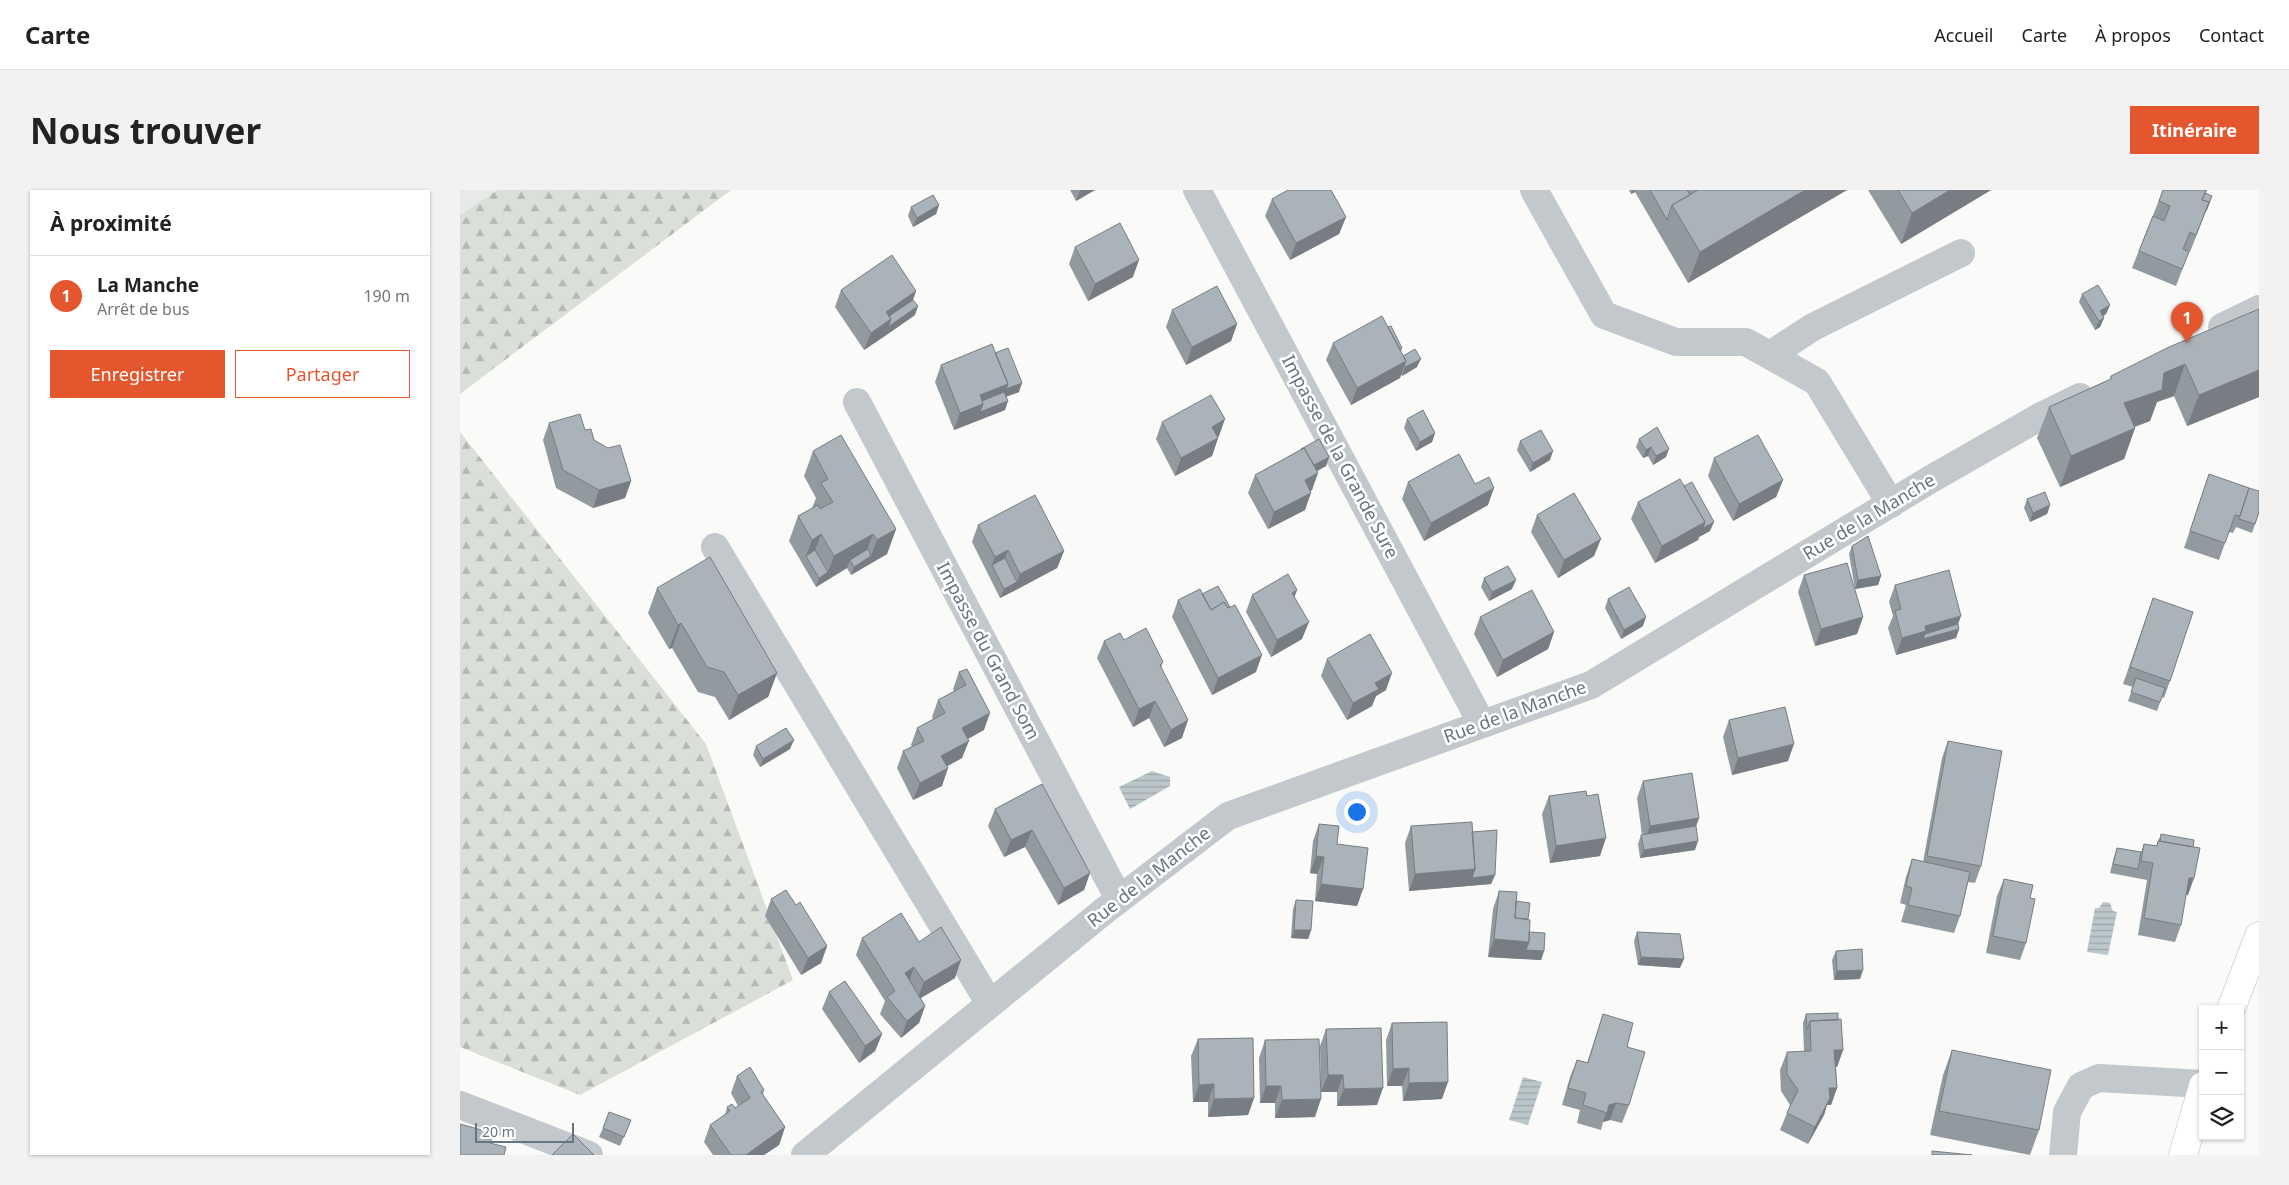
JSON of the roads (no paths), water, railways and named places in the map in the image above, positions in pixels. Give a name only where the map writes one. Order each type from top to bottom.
[{"type":"main road","points":[[2233,1005],[2259,936]]},
{"type":"main road","points":[[2183,1155],[2200,1095]]},
{"type":"street","name":"Impasse de la Grande Sure","points":[[1197,190],[1482,724]]},
{"type":"street","points":[[1534,190],[1604,315],[1676,342],[1746,342],[1817,382],[1891,504]]},
{"type":"street","points":[[1770,355],[1813,327],[1961,253]]},
{"type":"street","points":[[2196,338],[2259,309]]},
{"type":"street","name":"Rue de la Manche","points":[[805,1155],[1119,899],[1228,816],[1591,685],[2041,416],[2101,386]]},
{"type":"street","name":"Impasse du Grand Som","points":[[857,402],[1119,899]]},
{"type":"street","points":[[715,547],[990,1004]]},
{"type":"street","points":[[2064,1155],[2067,1112],[2081,1086],[2099,1078],[2199,1085]]},
{"type":"street","points":[[460,1105],[589,1155]]},
{"type":"place","name":"La Manche","points":[[2187,343]]}]
